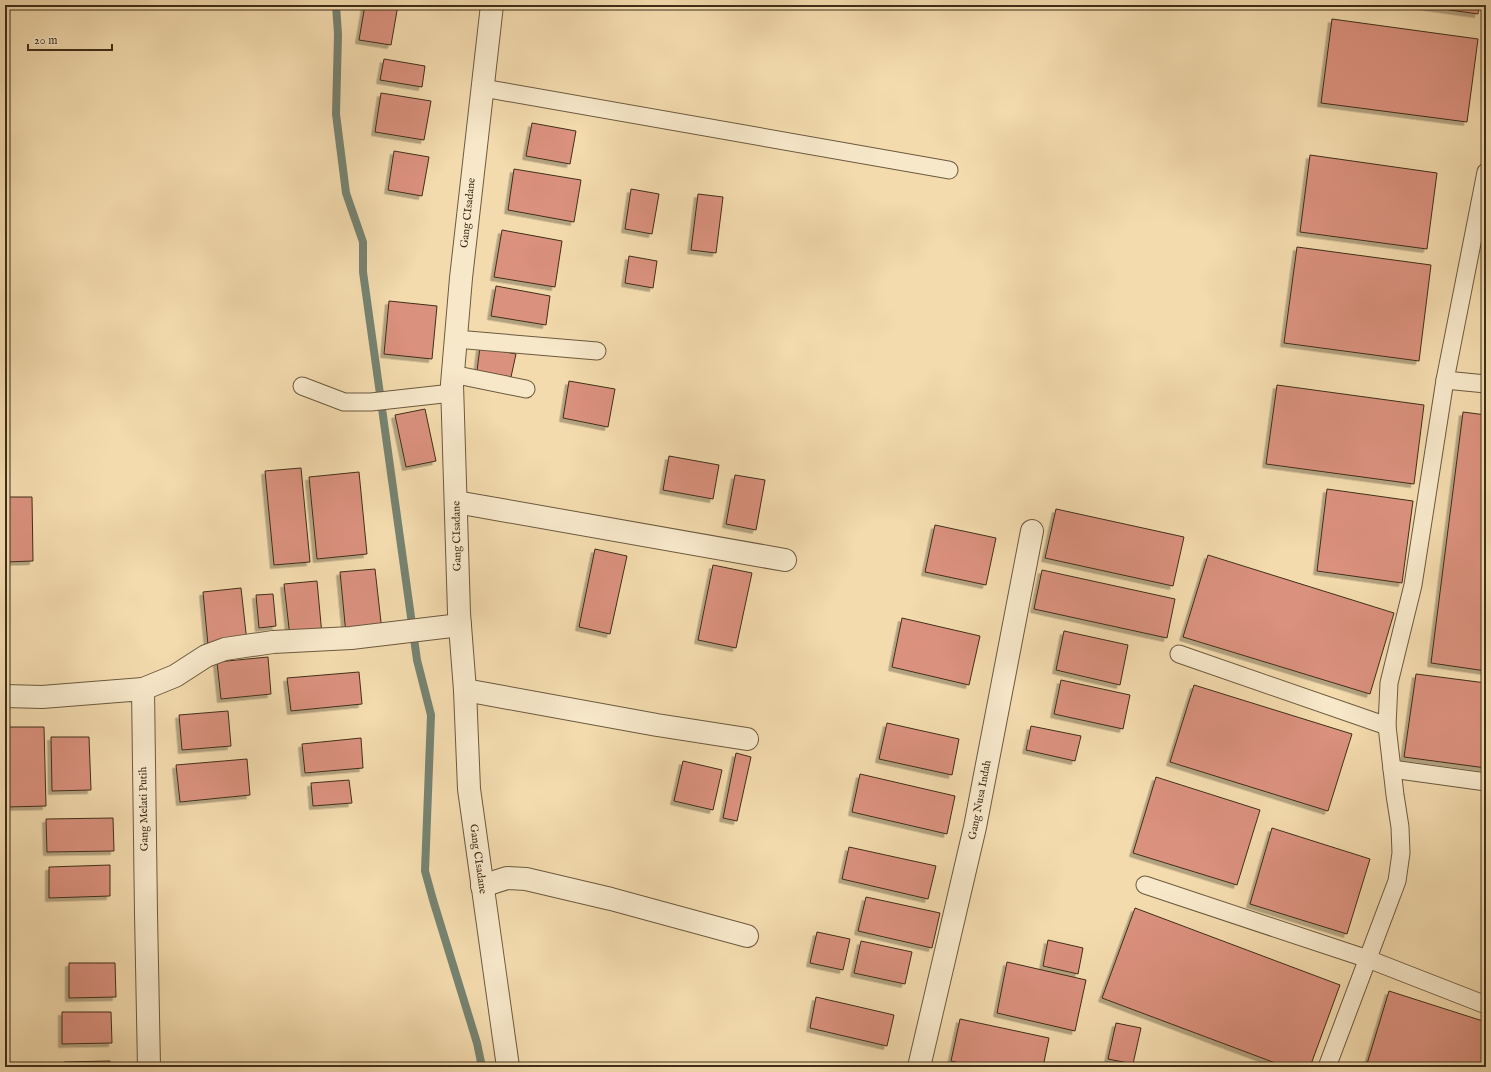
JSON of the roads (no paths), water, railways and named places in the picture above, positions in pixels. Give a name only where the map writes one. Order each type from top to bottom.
[{"type":"street","name":"Gang CIsadane","points":[[492,5],[462,270],[452,384],[460,625],[465,690],[469,789],[508,1067]]},
{"type":"street","points":[[456,502],[785,560]]},
{"type":"street","name":"Gang Nusa Indah","points":[[919,1067],[976,827],[1032,531]]},
{"type":"street","points":[[5,696],[42,697],[143,689],[175,676],[206,656],[226,649],[273,642],[351,638],[460,625]]},
{"type":"street","name":"Gang Melati Putih","points":[[143,689],[149,1067]]},
{"type":"street","points":[[465,690],[657,725],[747,739]]},
{"type":"street","points":[[482,886],[507,878],[526,878],[611,899],[747,936]]},
{"type":"lane","points":[[483,88],[949,170]]},
{"type":"lane","points":[[1327,1067],[1397,881],[1401,853],[1400,827],[1387,726],[1389,683],[1413,585],[1445,380],[1486,172]]},
{"type":"lane","points":[[456,339],[597,351]]},
{"type":"lane","points":[[1445,380],[1486,384]]},
{"type":"lane","points":[[302,386],[344,402],[371,402],[394,399],[452,384],[526,389]]},
{"type":"lane","points":[[1180,654],[1387,726]]},
{"type":"lane","points":[[1392,769],[1486,782]]},
{"type":"lane","points":[[1145,885],[1368,959],[1486,1005]]},
{"type":"waterway","points":[[336,5],[338,34],[336,114],[346,193],[363,242],[363,272],[417,660],[431,715],[425,871],[477,1043],[482,1067]]}]
